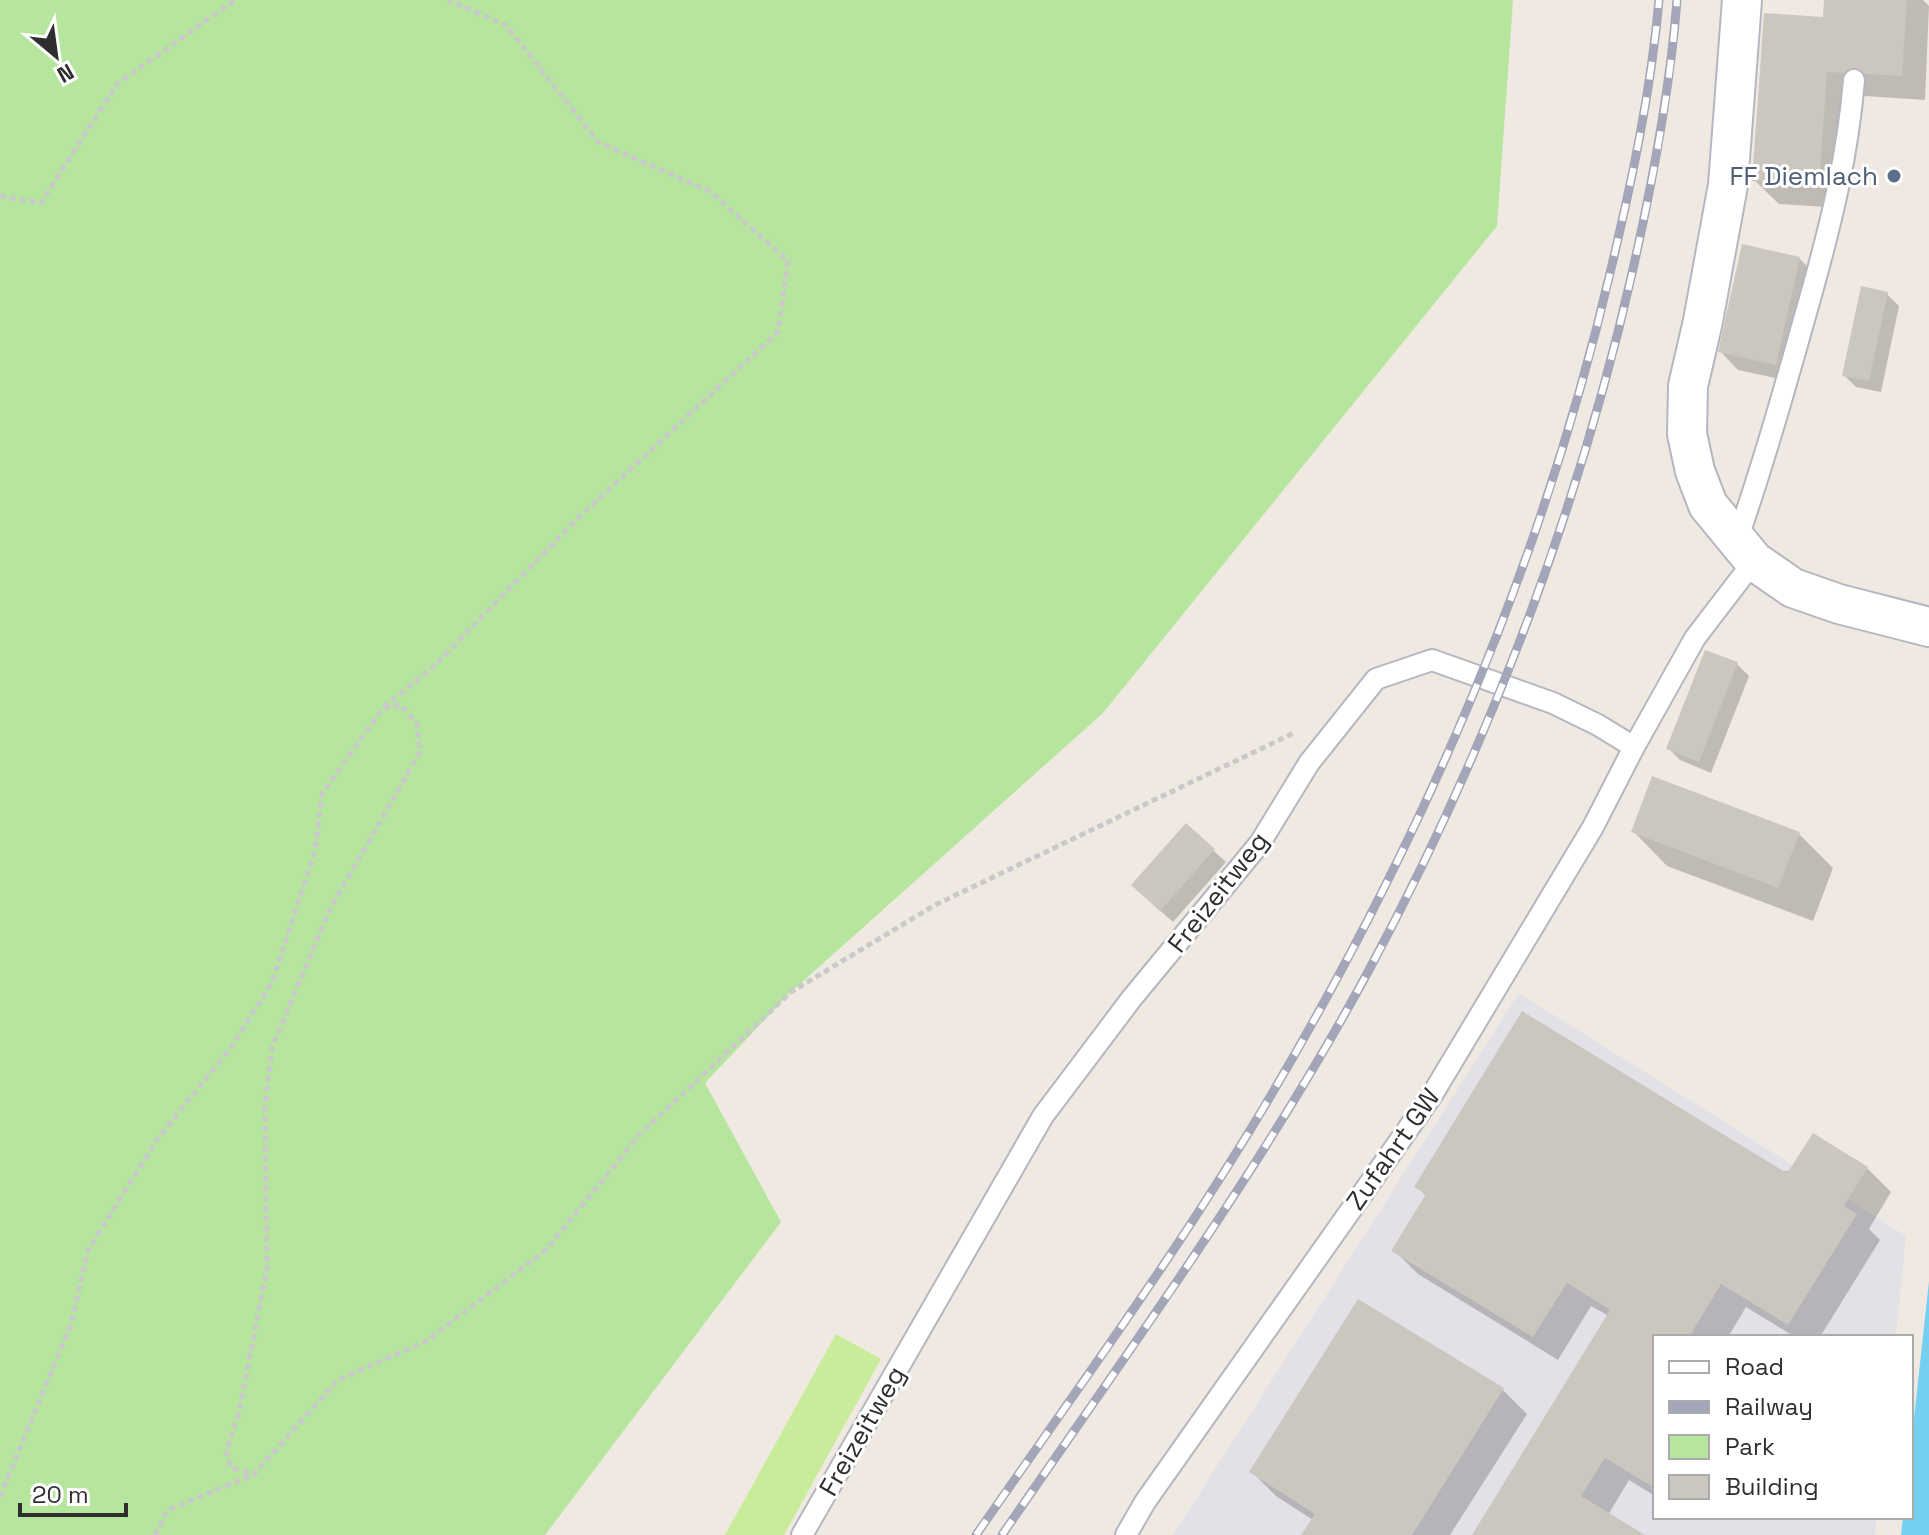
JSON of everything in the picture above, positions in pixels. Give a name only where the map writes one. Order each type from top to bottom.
[{"type":"street","points":[[1742,0],[1728,185],[1688,386],[1687,434],[1695,471],[1708,505],[1745,550],[1793,588],[1839,604],[1922,625]]},
{"type":"lane","points":[[1634,747],[1745,550],[1771,440],[1832,221],[1851,123],[1854,80]]},
{"type":"lane","name":"Freizeitweg","points":[[802,1535],[1043,1116],[1132,998],[1260,843],[1309,763],[1376,679],[1432,660],[1553,703],[1634,747]]},
{"type":"lane","name":"Zufahrt GW","points":[[1126,1535],[1154,1489],[1432,1095],[1593,827],[1634,747]]},
{"type":"path","points":[[0,196],[41,203],[117,84],[235,0]]},
{"type":"path","points":[[0,1497],[71,1324],[88,1250],[158,1138],[232,1046],[272,982],[315,851],[322,794],[383,708],[433,667],[579,517],[778,332],[788,261],[711,192],[598,142],[506,25],[448,0]]},
{"type":"path","points":[[254,1474],[231,1468],[226,1452],[239,1412],[267,1269],[265,1104],[272,1048],[329,911],[420,752],[417,724],[401,705],[383,708]]},
{"type":"path","points":[[155,1535],[168,1510],[254,1474],[338,1380],[426,1341],[545,1251],[641,1133],[791,992],[935,905],[1305,726]]},
{"type":"shaded area","points":[[1519,993],[1906,1236],[1896,1335],[1653,1335],[1653,1519],[1877,1519],[1875,1535],[1173,1535]]},
{"type":"green space","points":[[0,0],[1513,0],[1497,226],[1103,713],[791,992],[705,1083],[781,1222],[545,1535],[0,1535]]},
{"type":"green space","points":[[836,1334],[881,1359],[784,1535],[725,1535]]},
{"type":"water","points":[[1929,1281],[1929,1535],[1901,1535],[1903,1519],[1913,1519],[1913,1428]]},
{"type":"building","points":[[1824,0],[1907,0],[1902,76],[1827,72],[1819,185],[1752,181],[1764,13],[1823,17]]},
{"type":"building","points":[[1742,244],[1800,257],[1776,365],[1718,352]]},
{"type":"building","points":[[1861,286],[1888,292],[1869,381],[1842,376]]},
{"type":"building","points":[[1705,650],[1738,662],[1699,762],[1666,749]]},
{"type":"building","points":[[1652,776],[1800,832],[1778,888],[1631,832]]},
{"type":"building","points":[[1186,823],[1215,849],[1160,911],[1131,885]]},
{"type":"building","points":[[1522,1011],[1785,1172],[1788,1172],[1813,1133],[1868,1167],[1844,1206],[1857,1214],[1788,1325],[1721,1284],[1690,1335],[1653,1335],[1653,1487],[1605,1458],[1581,1496],[1645,1535],[1472,1535],[1610,1310],[1567,1283],[1533,1337],[1391,1251],[1426,1194],[1414,1187]]},
{"type":"building","points":[[1358,1299],[1504,1388],[1412,1535],[1301,1535],[1315,1514],[1249,1472]]},
{"type":"railway","points":[[976,1535],[1125,1321],[1233,1158],[1323,1003],[1426,802],[1513,594],[1583,379],[1633,169],[1646,102],[1659,0]]},
{"type":"railway","points":[[1002,1535],[1193,1257],[1285,1115],[1369,970],[1452,802],[1525,628],[1585,450],[1611,360],[1654,169],[1677,0]]},
{"type":"place","name":"FF Diemlach","points":[[1894,176]]}]
